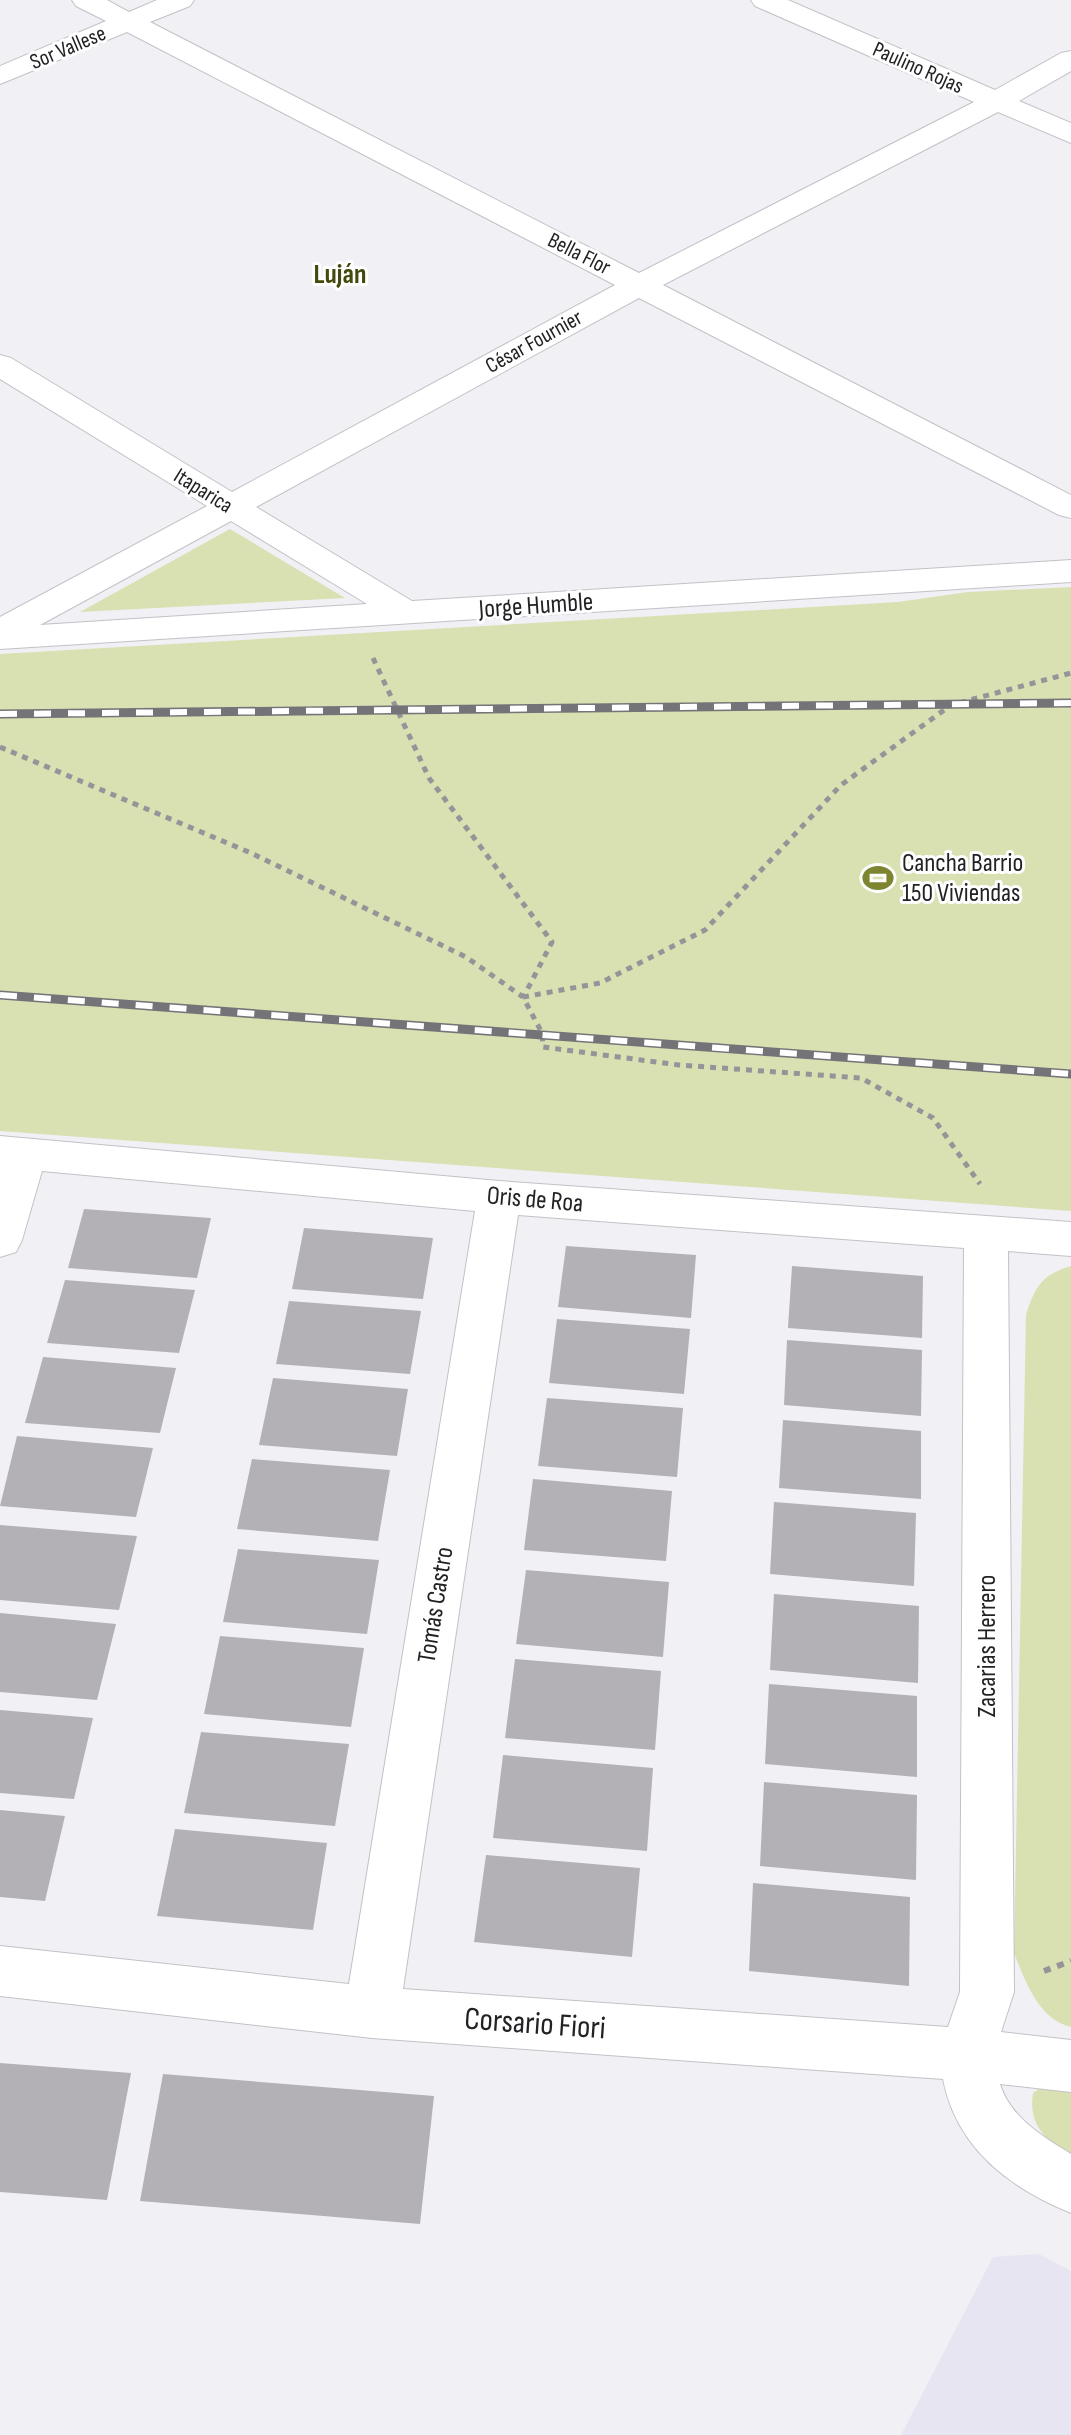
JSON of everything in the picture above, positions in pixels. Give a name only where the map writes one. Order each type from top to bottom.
[{"type":"street","name":"Bella Flor","points":[[86,0],[1071,508]]},
{"type":"street","name":"Sor Vallese","points":[[0,76],[180,0]]},
{"type":"street","name":"Paulino Rojas","points":[[765,0],[1071,134]]},
{"type":"street","name":"César Fournier","points":[[0,632],[639,285],[996,102],[1071,59]]},
{"type":"street","name":"Itaparica","points":[[0,365],[408,614]]},
{"type":"street","name":"Jorge Humble","points":[[0,638],[1071,571]]},
{"type":"street","name":"Oris de Roa","points":[[13,1153],[499,1197],[1071,1239]]},
{"type":"street","points":[[0,1240],[13,1153]]},
{"type":"street","name":"Tomás Castro","points":[[372,2012],[499,1197]]},
{"type":"street","name":"Zacarias Herrero","points":[[969,2055],[987,1992],[986,1235]]},
{"type":"street","name":"Corsario Fiori","points":[[0,1971],[372,2012],[969,2055],[1071,2066]]},
{"type":"street","points":[[969,2055],[971,2085],[984,2120],[1021,2158],[1071,2185]]},
{"type":"path","points":[[354,617],[429,778],[552,942],[523,997]]},
{"type":"path","points":[[523,997],[600,983],[705,930],[841,785],[951,705],[1071,673]]},
{"type":"path","points":[[0,747],[251,853],[466,957],[523,997],[542,1033],[543,1047],[679,1065],[861,1078],[933,1118],[987,1194],[986,1235]]},
{"type":"shaded area","points":[[1039,2254],[1071,2271],[1071,2435],[901,2435],[993,2257]]},
{"type":"green space","points":[[230,529],[345,598],[80,612]]},
{"type":"green space","points":[[1071,587],[1071,1211],[0,1131],[0,654],[898,602],[968,592]]},
{"type":"green space","points":[[1071,1266],[1071,2027],[1060,2023],[1042,2008],[1028,1987],[1014,1953],[1026,1315],[1041,1283]]},
{"type":"green space","points":[[1040,2088],[1071,2091],[1071,2154],[1046,2137],[1036,2122],[1033,2093]]},
{"type":"building","points":[[84,1209],[211,1218],[197,1278],[68,1268]]},
{"type":"building","points":[[304,1228],[433,1238],[423,1299],[292,1289]]},
{"type":"building","points":[[566,1246],[696,1255],[691,1318],[558,1307]]},
{"type":"building","points":[[792,1266],[923,1276],[922,1338],[788,1328]]},
{"type":"building","points":[[65,1280],[195,1290],[179,1353],[47,1343]]},
{"type":"building","points":[[289,1301],[421,1311],[410,1374],[276,1364]]},
{"type":"building","points":[[557,1319],[690,1329],[684,1394],[549,1383]]},
{"type":"building","points":[[787,1340],[922,1350],[921,1416],[784,1405]]},
{"type":"building","points":[[43,1357],[176,1368],[160,1433],[25,1423]]},
{"type":"building","points":[[273,1378],[408,1389],[397,1456],[259,1445]]},
{"type":"building","points":[[547,1398],[683,1408],[677,1477],[538,1466]]},
{"type":"building","points":[[783,1420],[921,1431],[921,1499],[779,1488]]},
{"type":"building","points":[[17,1436],[153,1448],[136,1517],[0,1506]]},
{"type":"building","points":[[252,1459],[390,1470],[378,1541],[237,1529]]},
{"type":"building","points":[[533,1479],[672,1491],[666,1561],[524,1550]]},
{"type":"building","points":[[774,1502],[916,1513],[914,1586],[770,1574]]},
{"type":"building","points":[[0,1525],[137,1536],[119,1610],[0,1600]]},
{"type":"building","points":[[238,1549],[379,1560],[367,1634],[223,1622]]},
{"type":"building","points":[[526,1570],[669,1582],[663,1657],[516,1644]]},
{"type":"building","points":[[774,1594],[919,1606],[918,1683],[770,1670]]},
{"type":"building","points":[[0,1613],[116,1624],[97,1700],[0,1692]]},
{"type":"building","points":[[220,1636],[364,1648],[351,1727],[204,1714]]},
{"type":"building","points":[[515,1659],[661,1671],[655,1750],[505,1738]]},
{"type":"building","points":[[769,1684],[917,1696],[917,1777],[765,1764]]},
{"type":"building","points":[[0,1710],[93,1718],[74,1799],[0,1793]]},
{"type":"building","points":[[201,1732],[349,1744],[335,1826],[184,1813]]},
{"type":"building","points":[[503,1755],[653,1768],[647,1851],[493,1838]]},
{"type":"building","points":[[764,1782],[917,1795],[916,1880],[760,1866]]},
{"type":"building","points":[[0,1810],[65,1816],[45,1901],[0,1897]]},
{"type":"building","points":[[175,1829],[327,1843],[313,1930],[157,1916]]},
{"type":"building","points":[[486,1855],[640,1868],[632,1957],[474,1942]]},
{"type":"building","points":[[753,1883],[910,1897],[909,1986],[749,1971]]},
{"type":"building","points":[[0,2063],[131,2073],[107,2200],[0,2192]]},
{"type":"building","points":[[163,2074],[434,2096],[420,2224],[140,2201]]},
{"type":"railway","points":[[0,714],[1071,703]]},
{"type":"railway","points":[[0,995],[1071,1074]]},
{"type":"place","name":"Cancha Barrio 150 Viviendas","points":[[878,878]]},
{"type":"district","name":"Luján","points":[[340,274]]}]
